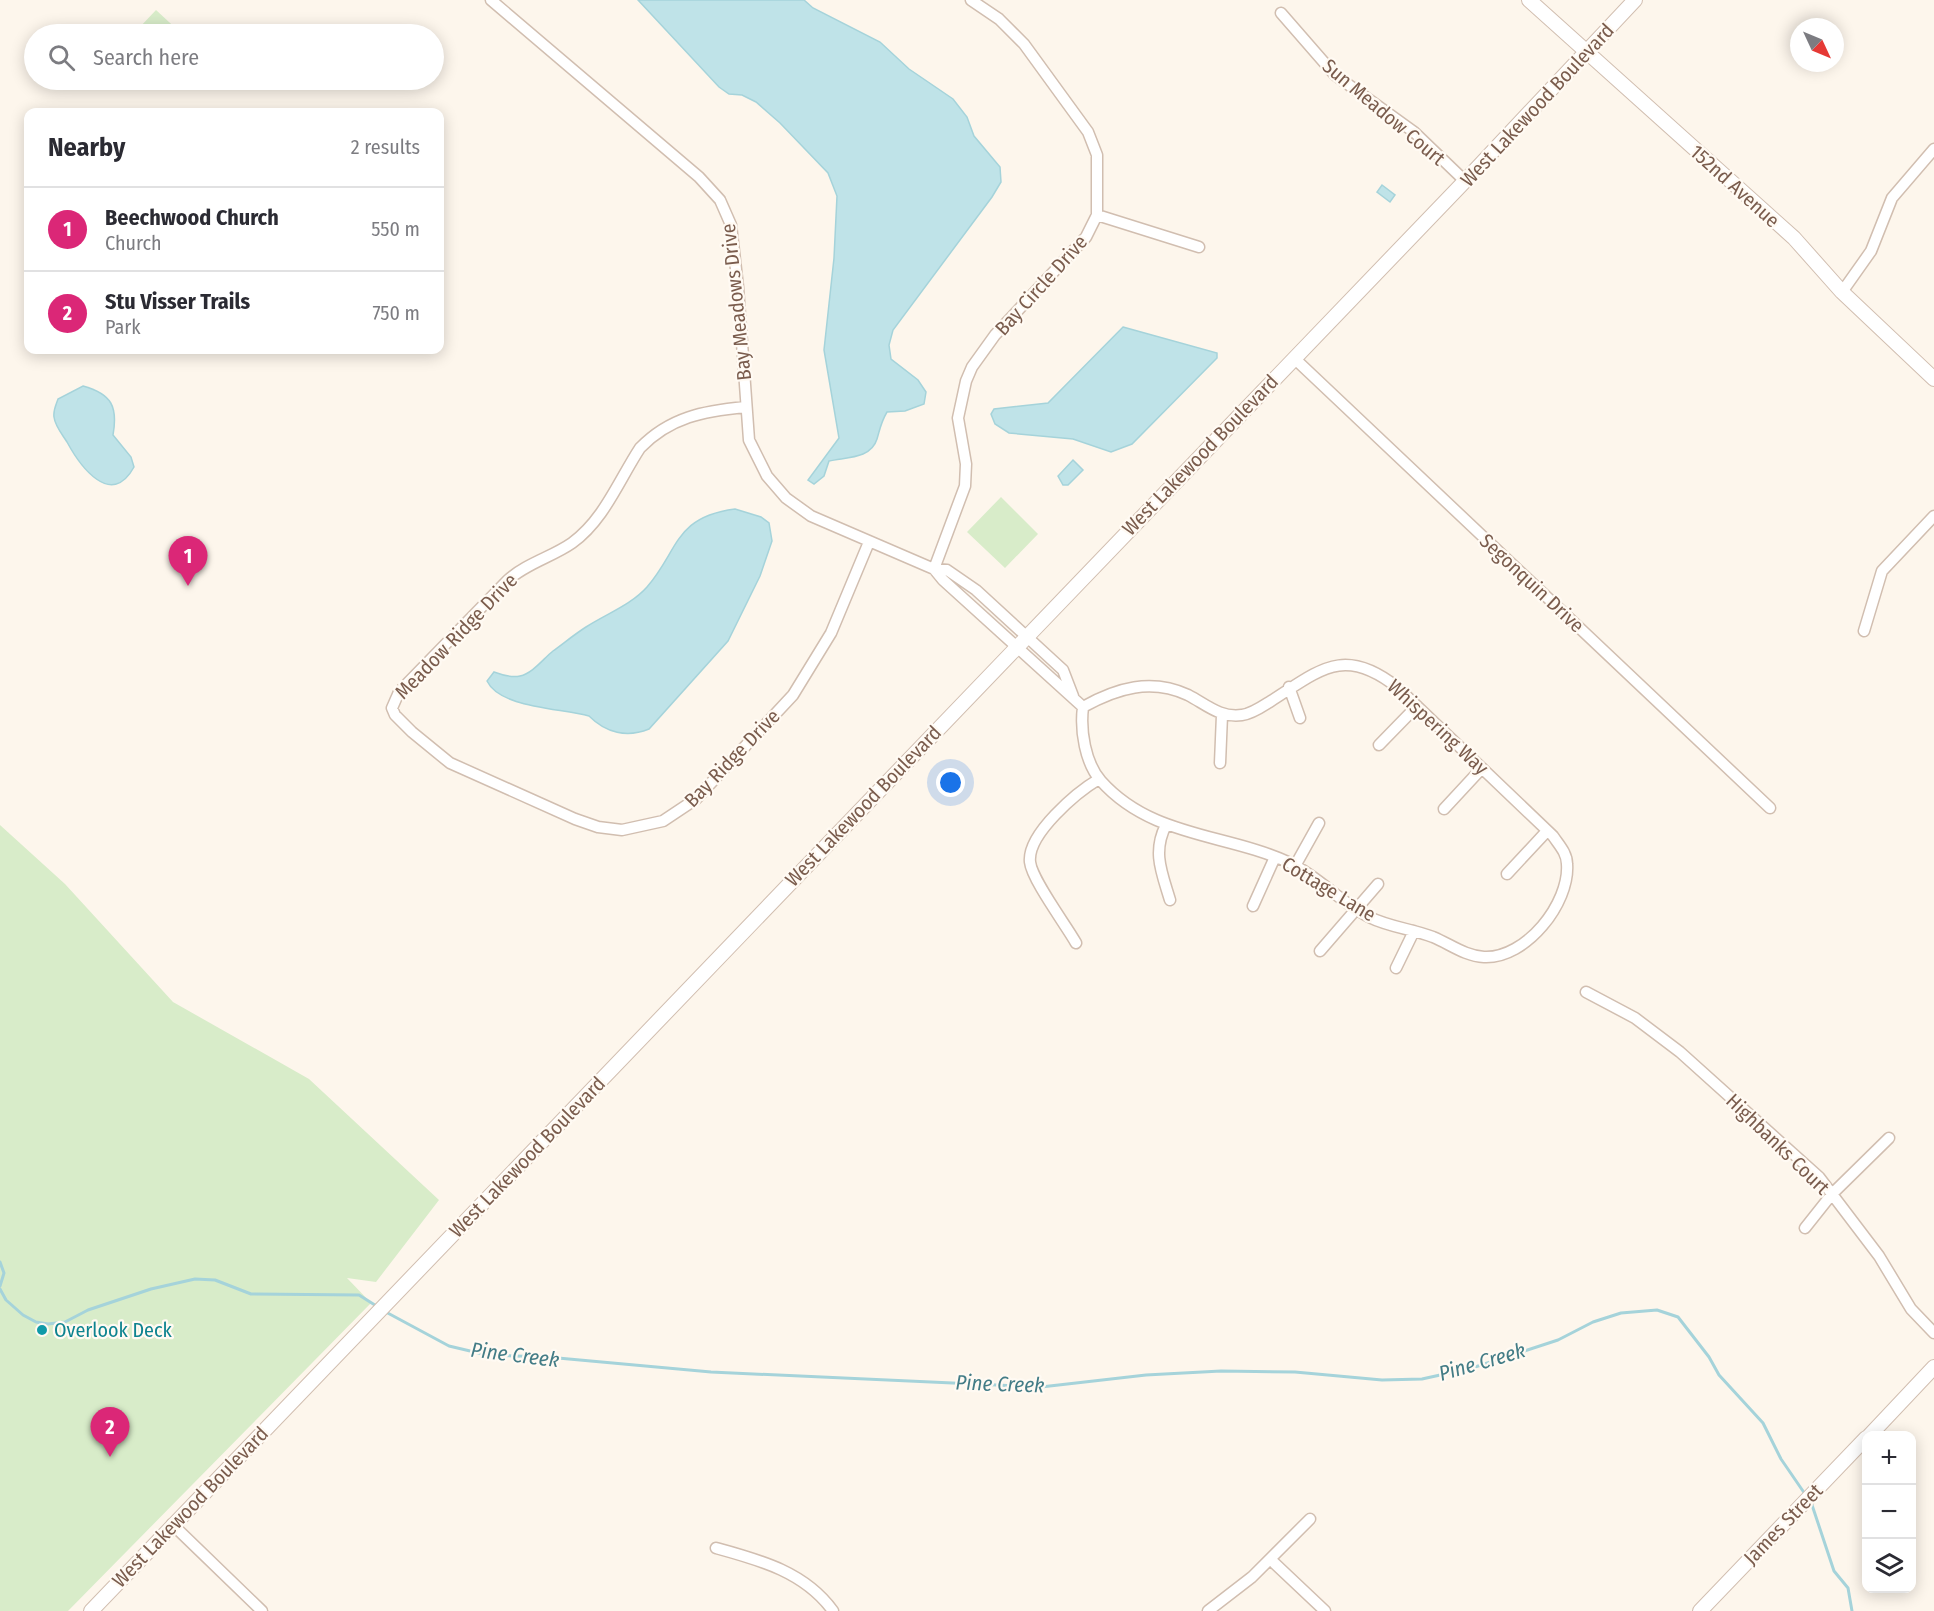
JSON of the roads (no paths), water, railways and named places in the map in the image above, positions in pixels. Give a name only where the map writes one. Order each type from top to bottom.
[{"type":"street","name":"Bay Meadows Drive","points":[[491,0],[699,177],[720,200],[734,239],[749,440],[758,460],[786,498],[811,516],[869,542],[934,569],[947,570],[966,582],[1026,636]]},
{"type":"street","name":"Bay Circle Drive","points":[[934,569],[965,486],[966,464],[958,418],[966,381],[972,367],[995,335],[1086,237],[1097,215],[1097,156],[1088,132],[1024,44],[999,19],[971,0]]},
{"type":"street","name":"152nd Avenue","points":[[1529,0],[1794,238],[1842,292],[1934,379]]},
{"type":"street","name":"West Lakewood Boulevard","points":[[91,1611],[172,1524],[1587,54],[1635,0]]},
{"type":"street","name":"Sun Meadow Court","points":[[1281,13],[1335,75],[1414,132],[1465,181]]},
{"type":"street","points":[[1842,292],[1871,251],[1892,198],[1934,149]]},
{"type":"street","points":[[1097,215],[1199,247]]},
{"type":"street","name":"Segonquin Drive","points":[[1294,358],[1770,808]]},
{"type":"street","name":"Meadow Ridge Drive","points":[[392,708],[399,692],[508,580],[524,567],[557,552],[588,530],[640,448],[650,438],[690,416],[745,407]]},
{"type":"street","points":[[1864,631],[1882,571],[1934,516]]},
{"type":"street","name":"Bay Ridge Drive","points":[[392,708],[399,720],[438,755],[472,775],[598,828],[622,830],[648,826],[676,814],[696,799],[793,695],[831,633],[869,542]]},
{"type":"street","name":"Bay Meadows Drive","points":[[934,569],[1016,647]]},
{"type":"street","points":[[1026,636],[1063,670],[1073,696]]},
{"type":"street","points":[[1016,647],[1060,689],[1073,696],[1083,707],[1113,693],[1151,684],[1187,695],[1222,715],[1220,763]]},
{"type":"street","name":"Whispering Way","points":[[1222,715],[1245,715],[1324,668],[1356,666],[1386,678],[1547,831],[1565,855],[1567,880],[1559,901],[1542,924]]},
{"type":"street","points":[[1289,687],[1300,718]]},
{"type":"street","points":[[1379,746],[1417,706]]},
{"type":"street","name":"Cottage Lane","points":[[1083,707],[1086,749],[1099,779],[1117,796],[1166,825],[1193,835],[1275,857],[1295,866],[1370,918],[1414,931],[1461,951],[1485,957],[1516,948],[1542,924]]},
{"type":"street","points":[[1444,809],[1482,768]]},
{"type":"street","points":[[1076,943],[1032,869],[1030,854],[1064,804],[1099,779]]},
{"type":"street","points":[[1295,866],[1318,823]]},
{"type":"street","points":[[1166,825],[1159,842],[1157,857],[1170,900]]},
{"type":"street","points":[[1507,874],[1547,831]]},
{"type":"street","points":[[1253,906],[1275,857]]},
{"type":"street","points":[[1320,951],[1378,884]]},
{"type":"street","points":[[1396,968],[1414,931]]},
{"type":"street","name":"Highbanks Court","points":[[1586,992],[1635,1018],[1680,1052],[1819,1177],[1879,1256],[1911,1309],[1934,1333]]},
{"type":"street","points":[[1805,1228],[1832,1194],[1889,1138]]},
{"type":"street","name":"James Street","points":[[1874,1431],[1934,1367]]},
{"type":"street","name":"James Street","points":[[1700,1611],[1862,1443]]},
{"type":"street","points":[[1208,1611],[1270,1559],[1310,1519]]},
{"type":"street","points":[[172,1524],[262,1611]]},
{"type":"street","points":[[716,1548],[763,1561],[806,1581],[833,1611]]},
{"type":"street","points":[[1270,1559],[1325,1611]]},
{"type":"water","points":[[638,0],[804,0],[813,8],[880,42],[909,69],[953,99],[967,117],[974,136],[1000,167],[1001,182],[992,197],[893,330],[889,345],[891,359],[918,380],[926,392],[924,404],[905,411],[887,412],[874,446],[864,454],[829,461],[824,476],[814,484],[808,480],[839,438],[824,350],[834,258],[837,196],[828,173],[780,123],[756,102],[742,95],[729,94],[719,87]]},
{"type":"water","points":[[1382,185],[1395,195],[1390,202],[1377,192]]},
{"type":"water","points":[[1123,327],[1217,353],[1217,358],[1132,444],[1111,452],[1073,439],[1009,433],[995,424],[991,414],[994,409],[1048,403]]},
{"type":"water","points":[[83,386],[101,393],[111,403],[114,417],[113,435],[131,457],[134,467],[125,479],[116,484],[106,484],[88,472],[59,430],[55,420],[54,412],[58,399]]},
{"type":"water","points":[[1073,460],[1083,470],[1068,485],[1063,485],[1058,476]]},
{"type":"water","points":[[735,509],[761,517],[769,523],[772,541],[760,576],[728,641],[649,729],[633,733],[610,730],[589,716],[532,706],[504,697],[487,681],[494,672],[513,677],[529,672],[578,633],[641,593],[689,527],[700,519],[715,513]]},
{"type":"waterway","name":"Pine Creek","points":[[0,1262],[4,1273],[0,1286]]},
{"type":"waterway","name":"Pine Creek","points":[[0,1289],[6,1300],[23,1315],[36,1322],[48,1324],[65,1322],[88,1310],[151,1289],[195,1279],[215,1280],[251,1294],[359,1295],[378,1307]]},
{"type":"waterway","name":"Pine Creek","points":[[384,1311],[449,1346],[487,1355],[547,1357],[711,1372],[1041,1387],[1146,1375],[1221,1371],[1295,1372],[1382,1380],[1422,1379],[1472,1368],[1558,1340],[1593,1322],[1621,1313],[1657,1310],[1678,1317],[1709,1357],[1719,1375],[1763,1423],[1781,1459],[1805,1494]]},
{"type":"waterway","name":"Pine Creek","points":[[1811,1502],[1834,1571],[1848,1588],[1852,1611]]},
{"type":"place","name":"Beechwood Church","points":[[188,586]]},
{"type":"place","name":"Overlook Deck","points":[[42,1330]]},
{"type":"place","name":"Stu Visser Trails","points":[[110,1457]]}]
